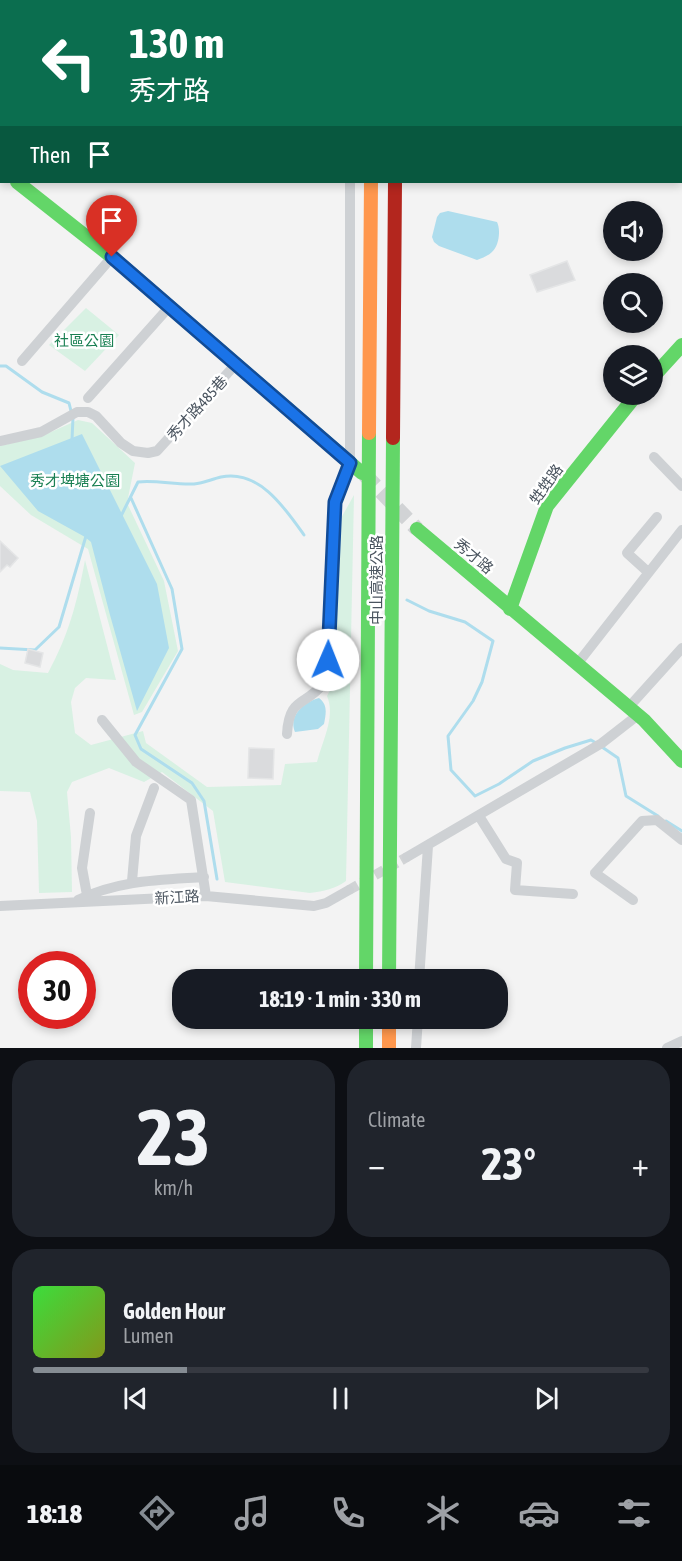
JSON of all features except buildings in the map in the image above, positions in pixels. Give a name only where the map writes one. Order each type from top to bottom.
[{"type":"main road","points":[[18,183],[112,257],[362,473]]},
{"type":"main road","name":"中山高速公路","points":[[366,969],[371,183]]},
{"type":"main road","name":"中山高速公路","points":[[389,969],[395,183]]},
{"type":"main road","points":[[663,367],[680,350]]},
{"type":"main road","name":"甡甡路","points":[[510,609],[539,525],[548,506],[629,405]]},
{"type":"main road","name":"秀才路","points":[[417,529],[633,711],[682,761]]},
{"type":"main road","points":[[366,1029],[366,1048]]},
{"type":"main road","points":[[389,1029],[389,1048]]},
{"type":"street","points":[[287,734],[288,721],[294,706],[322,685],[328,672],[335,502],[350,463],[350,183]]},
{"type":"street","points":[[22,361],[112,257]]},
{"type":"street","points":[[88,399],[170,306]]},
{"type":"street","name":"秀才路485巷","points":[[0,441],[41,432],[77,412],[88,412],[96,416],[121,443],[134,451],[148,453],[157,451],[235,365]]},
{"type":"street","points":[[654,457],[682,486]]},
{"type":"street","points":[[648,572],[627,554],[657,517]]},
{"type":"street","points":[[578,663],[682,530]]},
{"type":"street","points":[[407,857],[597,745],[633,711],[682,648]]},
{"type":"street","points":[[102,720],[136,762],[191,800],[206,896]]},
{"type":"street","points":[[132,881],[136,836],[154,788]]},
{"type":"street","points":[[87,895],[82,868],[90,813]]},
{"type":"street","points":[[479,816],[506,859],[517,863],[515,890],[573,894]]},
{"type":"street","points":[[633,900],[594,873],[642,821],[657,820],[682,840]]},
{"type":"street","points":[[420,969],[428,846]]},
{"type":"street","points":[[72,902],[132,881],[204,877]]},
{"type":"street","name":"新江路","points":[[0,906],[206,896],[314,906],[326,903],[349,890]]},
{"type":"street","points":[[416,1048],[417,1029]]},
{"type":"street","points":[[667,1048],[682,1041]]},
{"type":"green space","name":"社區公園","points":[[86,308],[119,335],[85,371],[49,345]]},
{"type":"green space","name":"秀才埤塘公園","points":[[78,420],[92,423],[135,463],[127,503],[164,581],[178,651],[142,712],[134,715],[88,549],[31,515],[0,486],[0,446],[42,436]]},
{"type":"green space","points":[[354,495],[346,881],[329,889],[310,893],[225,882],[213,811],[162,772],[144,782],[109,768],[72,782],[67,792],[72,892],[39,893],[37,821],[30,792],[0,791],[0,664],[13,670],[48,673],[62,645],[71,618],[85,560],[116,680],[86,678],[75,688],[71,702],[75,733],[91,745],[143,731],[146,743],[207,787],[281,785],[285,764],[317,762],[327,729],[330,712],[327,696],[335,681],[340,520]]},
{"type":"water","points":[[448,211],[497,222],[499,238],[489,255],[477,260],[434,242],[432,237],[437,217],[440,213]]},
{"type":"water","name":"秀才埤塘公園","points":[[82,434],[157,584],[169,648],[137,711],[91,542],[38,511],[0,466]]},
{"type":"water","points":[[319,698],[325,706],[324,724],[318,729],[295,732],[294,720],[299,710]]},
{"type":"waterway","points":[[0,366],[6,366],[42,392],[69,403],[71,411]]},
{"type":"waterway","points":[[72,440],[73,417]]},
{"type":"waterway","points":[[121,516],[138,482],[194,484],[235,476],[247,479],[270,493],[304,535]]},
{"type":"waterway","points":[[131,498],[172,589],[182,649],[135,735],[141,749],[192,783],[204,801],[217,879]]},
{"type":"waterway","points":[[0,648],[35,650],[59,627],[86,536]]},
{"type":"waterway","points":[[407,600],[429,611],[465,622],[493,641],[482,682],[473,701],[448,736],[451,770],[475,796],[499,784],[533,761],[591,740],[596,743]]},
{"type":"waterway","points":[[602,747],[618,758],[626,796],[658,816]]},
{"type":"waterway","points":[[666,821],[682,831]]},
{"type":"tunnel","points":[[365,475],[417,529]]},
{"type":"tunnel","points":[[349,890],[407,857]]},
{"type":"traffic: fast","points":[[18,183],[112,257],[362,473]]},
{"type":"traffic: fast","points":[[663,366],[682,345]]},
{"type":"traffic: fast","points":[[510,609],[547,506],[628,405]]},
{"type":"traffic: fast","points":[[366,969],[369,433]]},
{"type":"traffic: fast","points":[[389,969],[393,438]]},
{"type":"traffic: fast","points":[[417,529],[644,720],[682,761]]},
{"type":"traffic: fast","points":[[366,1029],[366,1048]]},
{"type":"traffic: slow","points":[[369,433],[371,183]]},
{"type":"traffic: slow","points":[[389,1029],[389,1048]]},
{"type":"traffic: jam","points":[[393,438],[395,183]]},
{"type":"route","points":[[112,257],[350,463],[335,502],[328,660]]}]
